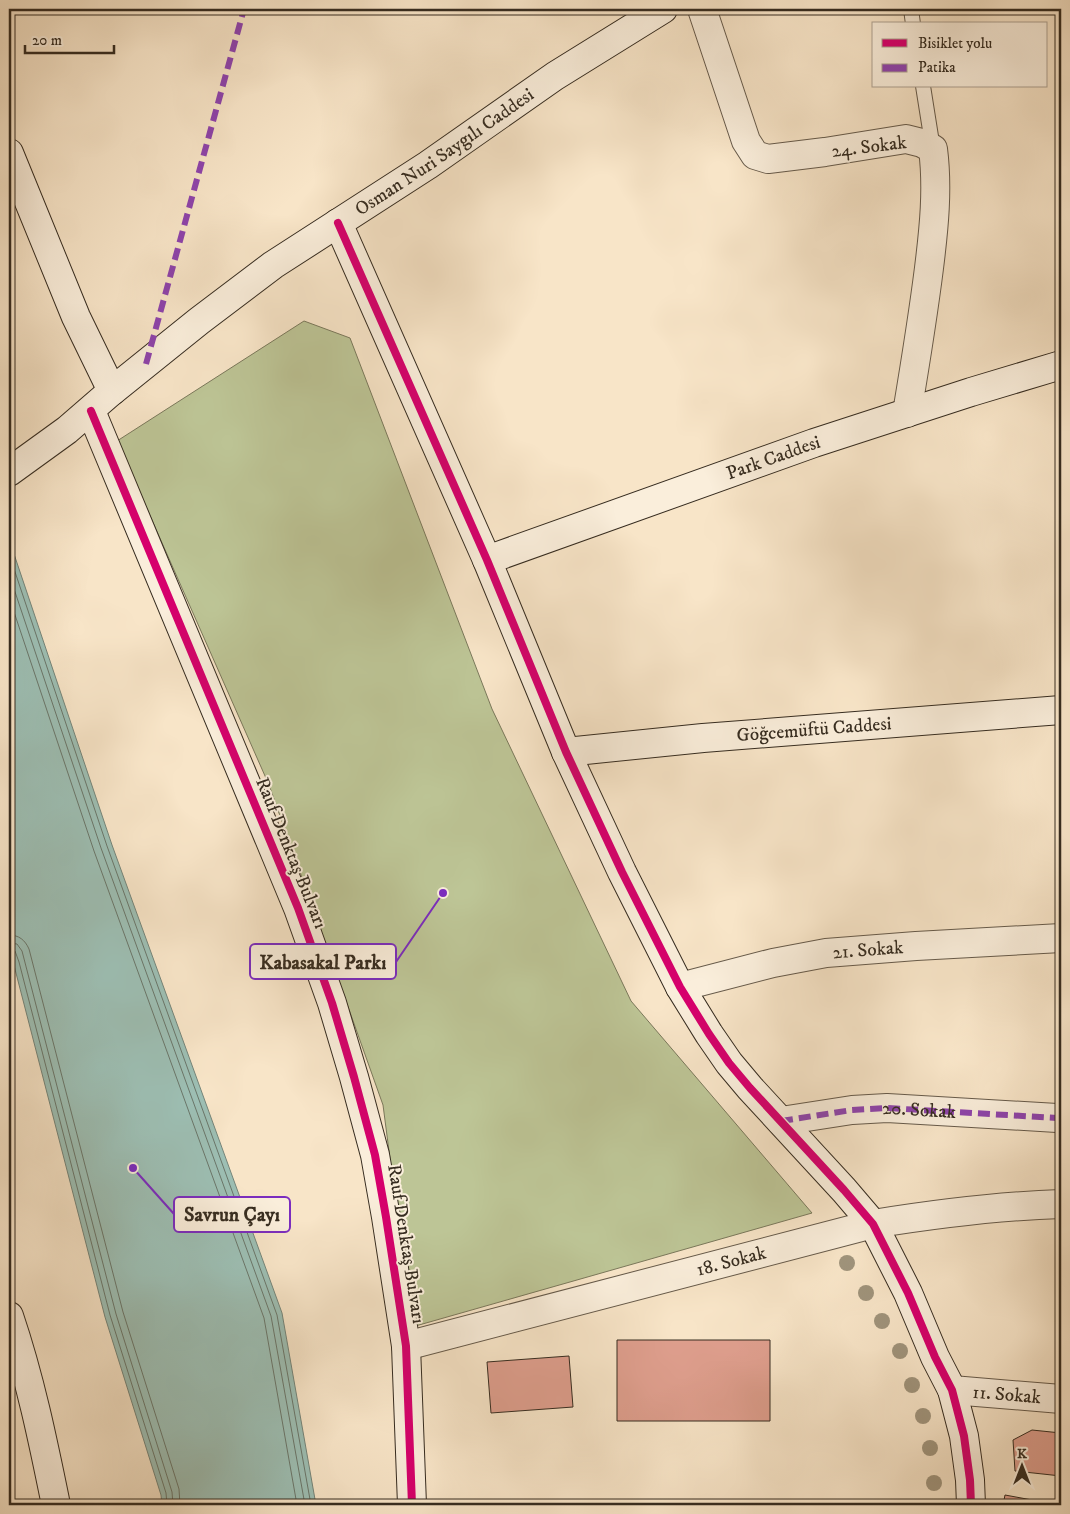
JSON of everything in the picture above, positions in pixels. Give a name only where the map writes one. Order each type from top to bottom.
[{"type":"street","name":"Osman Nuri Saygılı Caddesi","points":[[9,472],[67,430],[199,321],[273,266],[428,164],[555,76],[663,9]]},
{"type":"street","name":"24. Sokak","points":[[702,9],[746,141],[755,155],[768,159],[906,139],[922,143],[933,149],[936,200],[932,243],[925,301],[907,413]]},
{"type":"street","points":[[9,153],[76,317],[112,391]]},
{"type":"street","points":[[338,223],[488,560],[566,752],[622,872],[680,987],[729,1063],[873,1224],[908,1293],[935,1357],[952,1390],[964,1436],[970,1480],[971,1505]]},
{"type":"street","name":"Park Caddesi","points":[[488,560],[814,443],[1061,365]]},
{"type":"street","name":"Rauf Denktaş Bulvarı","points":[[90,411],[298,908],[332,1003],[354,1076],[375,1155],[406,1346],[412,1505]]},
{"type":"street","name":"Göğcemüftü Caddesi","points":[[566,752],[703,738],[1061,710]]},
{"type":"street","name":"21. Sokak","points":[[680,987],[773,963],[826,953],[1061,938]]},
{"type":"street","name":"20. Sokak","points":[[781,1121],[852,1110],[887,1108],[1056,1118]]},
{"type":"street","name":"18. Sokak","points":[[406,1346],[873,1224],[934,1214],[990,1208],[1061,1204]]},
{"type":"street","points":[[9,1316],[38,1417],[56,1505]]},
{"type":"street","name":"11. Sokak","points":[[952,1390],[1061,1399]]},
{"type":"lane","points":[[911,9],[914,22]]},
{"type":"lane","points":[[923,88],[933,149]]},
{"type":"green space","points":[[304,321],[350,338],[492,709],[631,1001],[812,1213],[412,1327],[383,1105],[269,785],[117,441]]},
{"type":"water","points":[[9,543],[112,845],[282,1313],[316,1505],[162,1505],[161,1495],[105,1317],[9,946]]},
{"type":"building","points":[[617,1340],[770,1340],[770,1421],[617,1421]]},
{"type":"building","points":[[569,1356],[573,1407],[491,1413],[487,1362]]},
{"type":"building","points":[[1032,1430],[1061,1433],[1061,1476],[1015,1471],[1013,1440]]},
{"type":"building","points":[[1005,1495],[1059,1505],[1003,1505]]},
{"type":"marked path","points":[[146,364],[244,9]]},
{"type":"marked path","points":[[781,1121],[852,1110],[887,1108],[1057,1118]]},
{"type":"cycle path","points":[[338,223],[487,560],[566,752],[622,872],[680,987],[729,1063],[873,1224],[908,1293],[935,1357],[952,1390],[964,1436],[970,1480],[971,1505]]},
{"type":"cycle path","points":[[91,411],[298,908],[332,1003],[354,1077],[375,1155],[406,1346],[412,1505]]},
{"type":"place","name":"Kabasakal Parkı","points":[[443,893]]},
{"type":"place","name":"Savrun Çayı","points":[[133,1168]]}]
